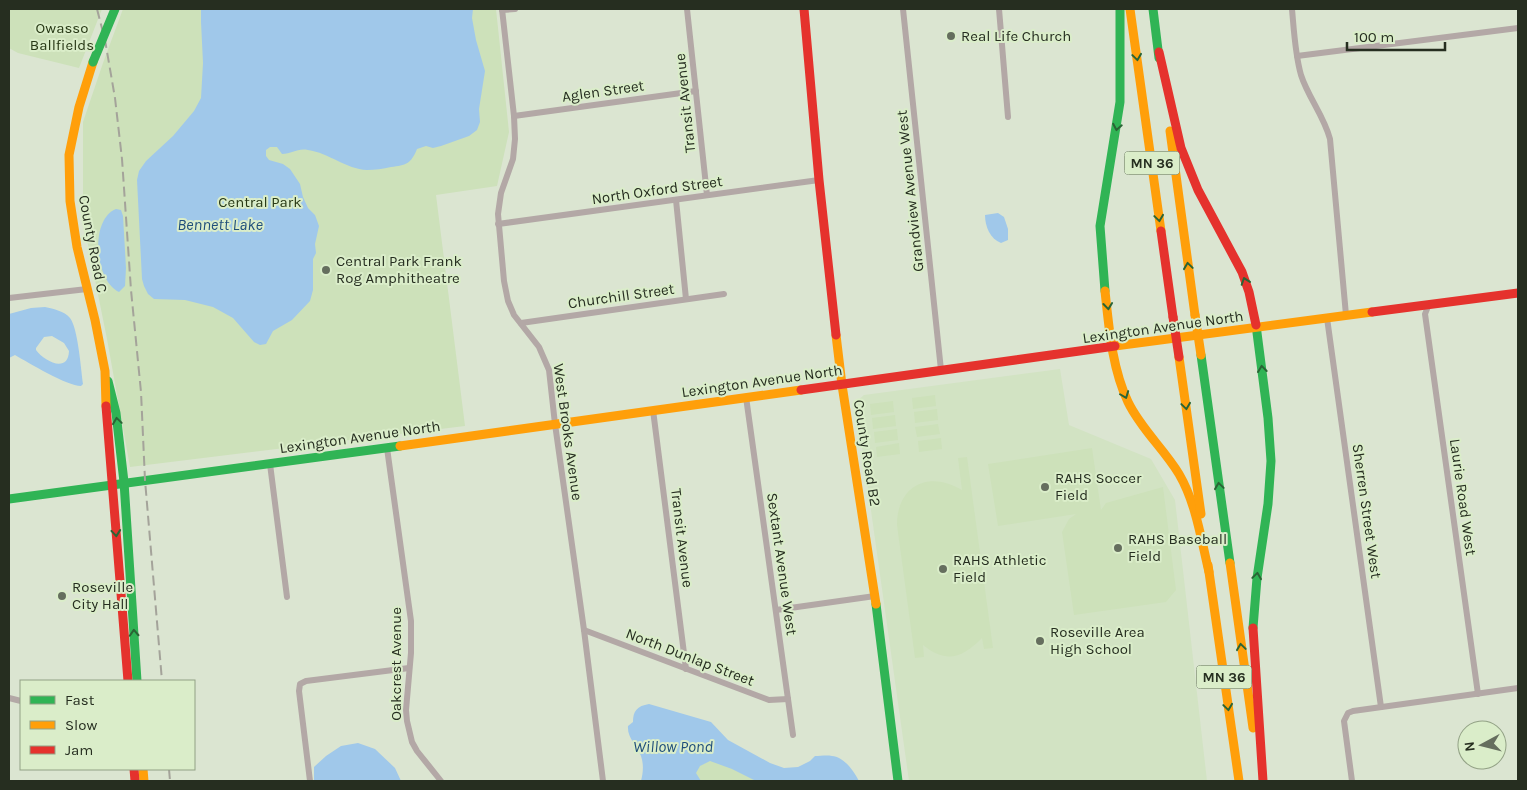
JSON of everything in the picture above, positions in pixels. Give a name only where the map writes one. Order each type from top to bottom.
[{"type":"main road","name":"County Road C","points":[[115,9],[93,62],[79,107],[69,155],[69,180],[71,210],[77,247],[116,413],[124,482],[137,680]]},
{"type":"main road","name":"County Road B2","points":[[804,9],[842,385],[875,596],[898,781]]},
{"type":"main road","points":[[1120,9],[1120,102],[1100,226],[1112,348],[1119,377],[1130,407],[1145,430],[1172,463],[1184,483],[1193,505],[1209,572]]},
{"type":"main road","name":"MN 36","points":[[1130,9],[1239,781]]},
{"type":"main road","name":"MN 36","points":[[1153,9],[1200,355],[1262,781]]},
{"type":"main road","points":[[1158,52],[1181,148],[1198,190],[1242,272],[1249,292],[1257,328],[1268,418],[1271,461],[1268,504],[1256,578],[1253,625],[1262,781]]},
{"type":"main road","name":"Lexington Avenue North","points":[[9,498],[1518,293]]},
{"type":"main road","name":"County Road C","points":[[105,371],[128,680]]},
{"type":"street","points":[[502,10],[515,9]]},
{"type":"street","name":"Transit Avenue","points":[[687,9],[707,195]]},
{"type":"street","name":"Grandview Avenue West","points":[[903,9],[941,370]]},
{"type":"street","points":[[999,9],[1008,117]]},
{"type":"street","points":[[1292,9],[1297,56],[1302,75],[1324,121],[1330,139],[1346,315]]},
{"type":"street","name":"West Brooks Avenue","points":[[502,10],[514,116],[514,150],[501,193],[498,224],[506,293],[514,315],[539,347],[546,362],[550,378],[603,781]]},
{"type":"street","points":[[1297,56],[1518,28]]},
{"type":"street","name":"Aglen Street","points":[[514,116],[696,90]]},
{"type":"street","name":"North Oxford Street","points":[[498,224],[820,180]]},
{"type":"street","points":[[676,200],[686,298]]},
{"type":"street","points":[[9,298],[87,289]]},
{"type":"street","name":"Churchill Street","points":[[521,323],[724,294]]},
{"type":"street","name":"Laurie Road West","points":[[1429,304],[1425,314],[1478,694]]},
{"type":"street","name":"Sherren Street West","points":[[1328,318],[1381,707]]},
{"type":"street","name":"Sextant Avenue West","points":[[746,397],[793,735]]},
{"type":"street","name":"Transit Avenue","points":[[653,410],[686,669]]},
{"type":"street","name":"Oakcrest Avenue","points":[[387,448],[410,604],[412,640],[406,710],[409,731],[417,751],[441,781]]},
{"type":"street","points":[[270,464],[288,597]]},
{"type":"street","points":[[776,610],[875,596]]},
{"type":"street","name":"North Dunlap Street","points":[[584,630],[769,700],[788,699]]},
{"type":"street","points":[[310,781],[299,691],[300,684],[306,681],[409,668]]},
{"type":"street","points":[[1352,781],[1344,721],[1348,713],[1518,688]]},
{"type":"shaded area","name":"Roseville Area High School","points":[[1060,369],[1069,425],[1151,459],[1175,500],[1207,781],[909,781],[859,425],[858,400],[864,395]]},
{"type":"green space","name":"Owasso Ballfields","points":[[9,9],[102,9],[79,68],[18,53],[9,48]]},
{"type":"green space","name":"Central Park","points":[[123,9],[496,9],[509,132],[497,186],[436,195],[465,426],[130,467],[83,220],[83,122]]},
{"type":"green space","points":[[935,395],[936,406],[913,409],[912,398]]},
{"type":"green space","points":[[893,401],[894,412],[871,415],[870,404]]},
{"type":"green space","points":[[937,409],[938,420],[915,423],[914,412]]},
{"type":"green space","points":[[895,415],[896,426],[873,429],[872,418]]},
{"type":"green space","points":[[938,424],[940,434],[917,437],[915,427]]},
{"type":"green space","points":[[897,429],[898,440],[875,443],[874,432]]},
{"type":"green space","points":[[941,438],[942,449],[919,452],[918,441]]},
{"type":"green space","points":[[899,443],[900,454],[877,457],[876,447]]},
{"type":"green space","name":"RAHS Baseball Field","points":[[1092,448],[1101,510],[1106,503],[1163,487],[1176,590],[1166,602],[1074,615],[1062,532],[1069,519],[1076,514],[998,526],[988,464]]},
{"type":"green space","name":"RAHS Athletic Field","points":[[967,457],[993,648],[984,649],[982,638],[961,654],[947,656],[940,655],[923,645],[924,657],[915,658],[897,525],[898,511],[909,491],[917,485],[938,481],[962,490],[958,458]]},
{"type":"green space","points":[[654,737],[797,781],[659,781]]},
{"type":"water","name":"Bennett Lake","points":[[201,9],[473,9],[472,18],[476,40],[485,71],[479,109],[480,122],[477,130],[469,136],[433,148],[426,146],[417,149],[413,158],[404,164],[373,170],[352,167],[323,154],[308,150],[282,154],[277,147],[270,147],[266,150],[266,156],[269,160],[283,164],[290,169],[300,184],[303,197],[308,208],[315,215],[319,226],[315,244],[316,253],[313,259],[313,290],[310,301],[292,320],[273,331],[266,344],[260,345],[254,342],[233,318],[213,307],[185,300],[154,299],[148,294],[142,279],[137,180],[139,171],[146,161],[173,136],[194,111],[201,98],[203,63]]},
{"type":"water","points":[[116,209],[121,210],[123,216],[126,268],[125,286],[119,292],[111,286],[105,276],[100,264],[98,250],[102,225],[107,215]]},
{"type":"water","points":[[998,213],[1004,217],[1008,229],[1008,240],[1001,243],[991,235],[985,219],[985,215]]},
{"type":"water","points":[[45,307],[62,312],[70,318],[79,349],[83,384],[81,386],[58,378],[15,355],[9,358],[9,314],[31,308]],"holes":[[[52,336],[64,343],[69,351],[68,358],[60,364],[44,358],[36,350],[44,337]]]},
{"type":"water","name":"Willow Pond","points":[[649,704],[711,722],[728,740],[770,763],[784,768],[798,767],[815,756],[836,757],[848,765],[859,781],[756,781],[710,761],[700,766],[696,773],[701,781],[641,781],[642,759],[629,734],[628,726],[633,722],[636,710],[641,706]]},
{"type":"water","points":[[358,743],[375,749],[395,768],[401,781],[314,781],[314,767],[326,756],[341,746]]},
{"type":"railway","points":[[97,9],[105,40],[115,98],[122,159],[131,290],[141,392],[145,480],[162,680]]},
{"type":"railway","points":[[169,770],[170,781]]},
{"type":"traffic: fast","points":[[93,62],[115,9]]},
{"type":"traffic: fast","points":[[1105,291],[1100,226],[1120,102],[1120,9]]},
{"type":"traffic: fast","points":[[1153,9],[1159,58]]},
{"type":"traffic: fast","points":[[1253,628],[1257,578],[1268,504],[1271,461],[1268,418],[1256,325]]},
{"type":"traffic: fast","points":[[1201,355],[1230,563]]},
{"type":"traffic: fast","points":[[108,381],[116,413],[124,482],[137,680]]},
{"type":"traffic: fast","points":[[9,499],[400,446]]},
{"type":"traffic: fast","points":[[876,604],[898,781]]},
{"type":"traffic: slow","points":[[1130,9],[1161,231]]},
{"type":"traffic: slow","points":[[93,62],[79,107],[69,155],[70,201],[77,247],[105,371],[106,406]]},
{"type":"traffic: slow","points":[[1170,131],[1195,315]]},
{"type":"traffic: slow","points":[[1105,291],[1112,348],[1118,376],[1133,412],[1173,465],[1185,485],[1197,522],[1209,572]]},
{"type":"traffic: slow","points":[[1115,346],[1372,312]]},
{"type":"traffic: slow","points":[[1195,315],[1201,355]]},
{"type":"traffic: slow","points":[[836,335],[876,604]]},
{"type":"traffic: slow","points":[[1179,357],[1201,514]]},
{"type":"traffic: slow","points":[[400,446],[801,390]]},
{"type":"traffic: slow","points":[[1230,563],[1253,728]]},
{"type":"traffic: slow","points":[[1208,565],[1239,781]]},
{"type":"traffic: slow","points":[[143,770],[144,781]]},
{"type":"traffic: jam","points":[[804,9],[819,180],[836,335]]},
{"type":"traffic: jam","points":[[1159,52],[1181,148],[1198,190],[1242,272],[1249,292],[1256,325]]},
{"type":"traffic: jam","points":[[1161,231],[1173,317]]},
{"type":"traffic: jam","points":[[1372,312],[1518,293]]},
{"type":"traffic: jam","points":[[1173,317],[1179,357]]},
{"type":"traffic: jam","points":[[801,390],[1115,346]]},
{"type":"traffic: jam","points":[[106,406],[128,680]]},
{"type":"traffic: jam","points":[[1253,628],[1263,781]]},
{"type":"traffic: jam","points":[[134,770],[135,781]]},
{"type":"place","name":"Real Life Church","points":[[951,36]]},
{"type":"place","name":"Central Park Frank Rog Amphitheatre","points":[[326,270]]},
{"type":"place","name":"RAHS Soccer Field","points":[[1045,487]]},
{"type":"place","name":"RAHS Baseball Field","points":[[1118,548]]},
{"type":"place","name":"RAHS Athletic Field","points":[[943,569]]},
{"type":"place","name":"Roseville City Hall","points":[[62,596]]},
{"type":"place","name":"Roseville Area High School","points":[[1040,641]]}]
